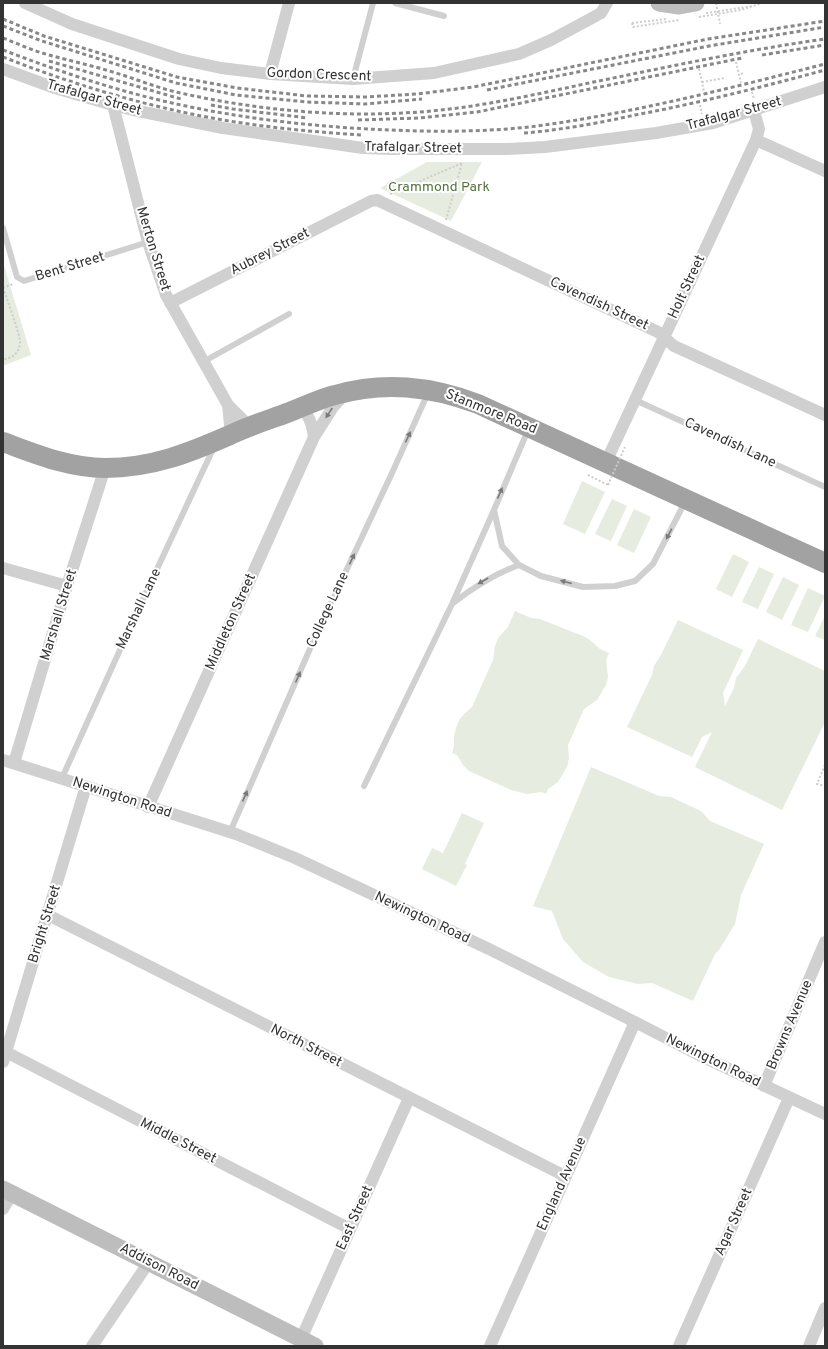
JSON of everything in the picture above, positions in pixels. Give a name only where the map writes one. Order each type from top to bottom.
[{"type":"highway","name":"Stanmore Road","points":[[3,442],[55,461],[73,465],[105,468],[138,466],[168,460],[334,395],[362,389],[398,386],[427,396],[444,393],[466,400],[529,426],[825,563]]},
{"type":"main road","points":[[659,3],[696,10]]},
{"type":"main road","name":"Addison Road","points":[[8,1191],[308,1342]]},
{"type":"street","name":"Gordon Crescent","points":[[25,3],[72,24],[178,59],[221,68],[270,74],[353,79],[434,73],[519,54],[551,40],[598,15],[607,3]]},
{"type":"street","points":[[270,74],[289,3]]},
{"type":"street","name":"Trafalgar Street","points":[[3,69],[55,88],[113,105],[216,127],[363,148],[425,150],[544,147],[621,138],[706,124],[754,111],[825,87]]},
{"type":"street","name":"Merton Street","points":[[113,105],[148,242],[162,285],[170,303],[228,405],[250,427]]},
{"type":"street","name":"Holt Street","points":[[606,462],[756,140],[759,129],[754,111]]},
{"type":"street","points":[[756,140],[825,171]]},
{"type":"street","name":"Cavendish Street","points":[[371,201],[377,200],[383,202],[658,332],[674,346],[825,415]]},
{"type":"street","name":"Aubrey Street","points":[[170,303],[371,201]]},
{"type":"street","name":"Middleton Street","points":[[148,807],[314,437],[333,407],[347,392]]},
{"type":"street","name":"Merton Street","points":[[224,437],[228,405]]},
{"type":"street","points":[[301,407],[312,423],[314,437]]},
{"type":"street","name":"Marshall Street","points":[[9,762],[105,468]]},
{"type":"street","points":[[3,568],[67,586]]},
{"type":"street","name":"Newington Road","points":[[9,762],[230,832],[294,858],[489,949],[635,1022],[699,1056],[825,1114]]},
{"type":"street","name":"Bright Street","points":[[4,1057],[86,786]]},
{"type":"street","name":"North Street","points":[[48,915],[565,1176]]},
{"type":"street","name":"Browns Avenue","points":[[764,1086],[825,942]]},
{"type":"street","name":"England Avenue","points":[[490,1346],[635,1022]]},
{"type":"street","name":"Middle Street","points":[[4,1057],[350,1229]]},
{"type":"street","name":"East Street","points":[[308,1342],[350,1229],[409,1098]]},
{"type":"street","name":"Agar Street","points":[[679,1346],[789,1098]]},
{"type":"street","points":[[3,1209],[8,1191]]},
{"type":"street","points":[[92,1346],[149,1262]]},
{"type":"street","points":[[809,1346],[825,1308]]},
{"type":"lane","points":[[353,79],[373,3]]},
{"type":"lane","points":[[395,3],[444,16]]},
{"type":"lane","name":"Bent Street","points":[[3,228],[18,277],[24,281],[148,242]]},
{"type":"lane","points":[[203,362],[289,314]]},
{"type":"lane","name":"College Lane","points":[[230,832],[316,635],[427,396]]},
{"type":"lane","name":"Cavendish Lane","points":[[635,400],[825,487]]},
{"type":"lane","points":[[364,786],[452,604],[494,510],[529,426]]},
{"type":"lane","name":"Marshall Lane","points":[[62,778],[147,592],[224,437]]},
{"type":"lane","points":[[494,510],[502,546],[519,565],[541,576],[583,587],[615,586],[635,581],[653,564],[686,498]]},
{"type":"lane","points":[[452,604],[474,586],[500,572],[519,565]]},
{"type":"path","points":[[716,3],[720,24]]},
{"type":"path","points":[[696,10],[718,14],[741,10],[762,3]]},
{"type":"path","points":[[718,11],[757,5]]},
{"type":"path","points":[[632,23],[633,28],[681,20]]},
{"type":"path","points":[[736,62],[741,83]]},
{"type":"path","points":[[699,69],[704,92]]},
{"type":"path","points":[[702,82],[725,78]]},
{"type":"path","points":[[389,194],[462,162],[446,221]]},
{"type":"path","points":[[3,288],[20,342],[17,352],[10,358],[3,359]]},
{"type":"path","points":[[588,476],[608,485],[625,447]]},
{"type":"path","points":[[825,765],[817,784],[825,786]]},
{"type":"green space","name":"Crammond Park","points":[[427,162],[482,162],[451,221],[380,188]]},
{"type":"green space","points":[[3,262],[31,355],[5,365],[3,365]]},
{"type":"green space","points":[[582,481],[605,492],[585,534],[563,524]]},
{"type":"green space","points":[[612,499],[627,506],[611,541],[595,534]]},
{"type":"green space","points":[[634,509],[651,517],[634,553],[617,545]]},
{"type":"green space","points":[[733,554],[749,562],[732,597],[716,589]]},
{"type":"green space","points":[[759,567],[774,574],[758,609],[742,602]]},
{"type":"green space","points":[[783,577],[799,585],[782,620],[766,612]]},
{"type":"green space","points":[[808,588],[825,596],[808,632],[791,625]]},
{"type":"green space","points":[[515,611],[583,636],[600,649],[609,653],[606,660],[608,677],[606,685],[597,700],[584,709],[568,745],[569,759],[567,767],[558,782],[548,789],[546,794],[541,792],[527,794],[511,790],[469,771],[457,755],[452,753],[454,736],[459,720],[472,707],[493,660],[498,638],[508,627]]},
{"type":"green space","points":[[825,616],[825,640],[815,636]]},
{"type":"green space","points":[[678,620],[743,650],[723,693],[725,706],[734,688],[736,678],[745,666],[758,639],[825,671],[825,722],[782,810],[695,767],[712,732],[702,737],[692,757],[627,727],[652,675],[654,666]]},
{"type":"green space","points":[[591,767],[659,796],[671,797],[701,811],[710,821],[764,844],[741,895],[735,924],[715,954],[693,1001],[652,983],[638,984],[609,977],[583,962],[563,939],[552,911],[533,906]]},
{"type":"green space","points":[[462,813],[484,823],[465,864],[467,865],[456,886],[422,869],[432,848],[443,853]]},
{"type":"railway","points":[[3,19],[44,36],[177,77],[237,88],[307,96],[366,97],[417,94],[473,87],[708,39],[825,21]]},
{"type":"railway","points":[[3,26],[42,41],[176,83],[236,95],[307,102],[365,104],[422,99]]},
{"type":"railway","points":[[487,90],[709,46],[825,27]]},
{"type":"railway","points":[[3,38],[42,53],[107,70],[176,92],[236,104],[266,108],[358,114],[419,112],[483,104],[707,59],[825,39]]},
{"type":"railway","points":[[762,55],[825,45]]},
{"type":"railway","points":[[3,50],[65,73],[108,86],[150,98],[199,109],[253,118],[307,124],[362,129],[426,131],[500,129],[573,121],[682,99],[825,64]]},
{"type":"railway","points":[[3,57],[64,79],[106,92],[148,104],[193,114],[265,126],[362,135]]},
{"type":"railway","points":[[358,120],[419,118],[477,112],[742,58]]},
{"type":"railway","points":[[49,61],[181,99]]},
{"type":"railway","points":[[524,133],[608,121],[778,83],[825,70]]},
{"type":"railway","points":[[211,105],[308,118]]}]
